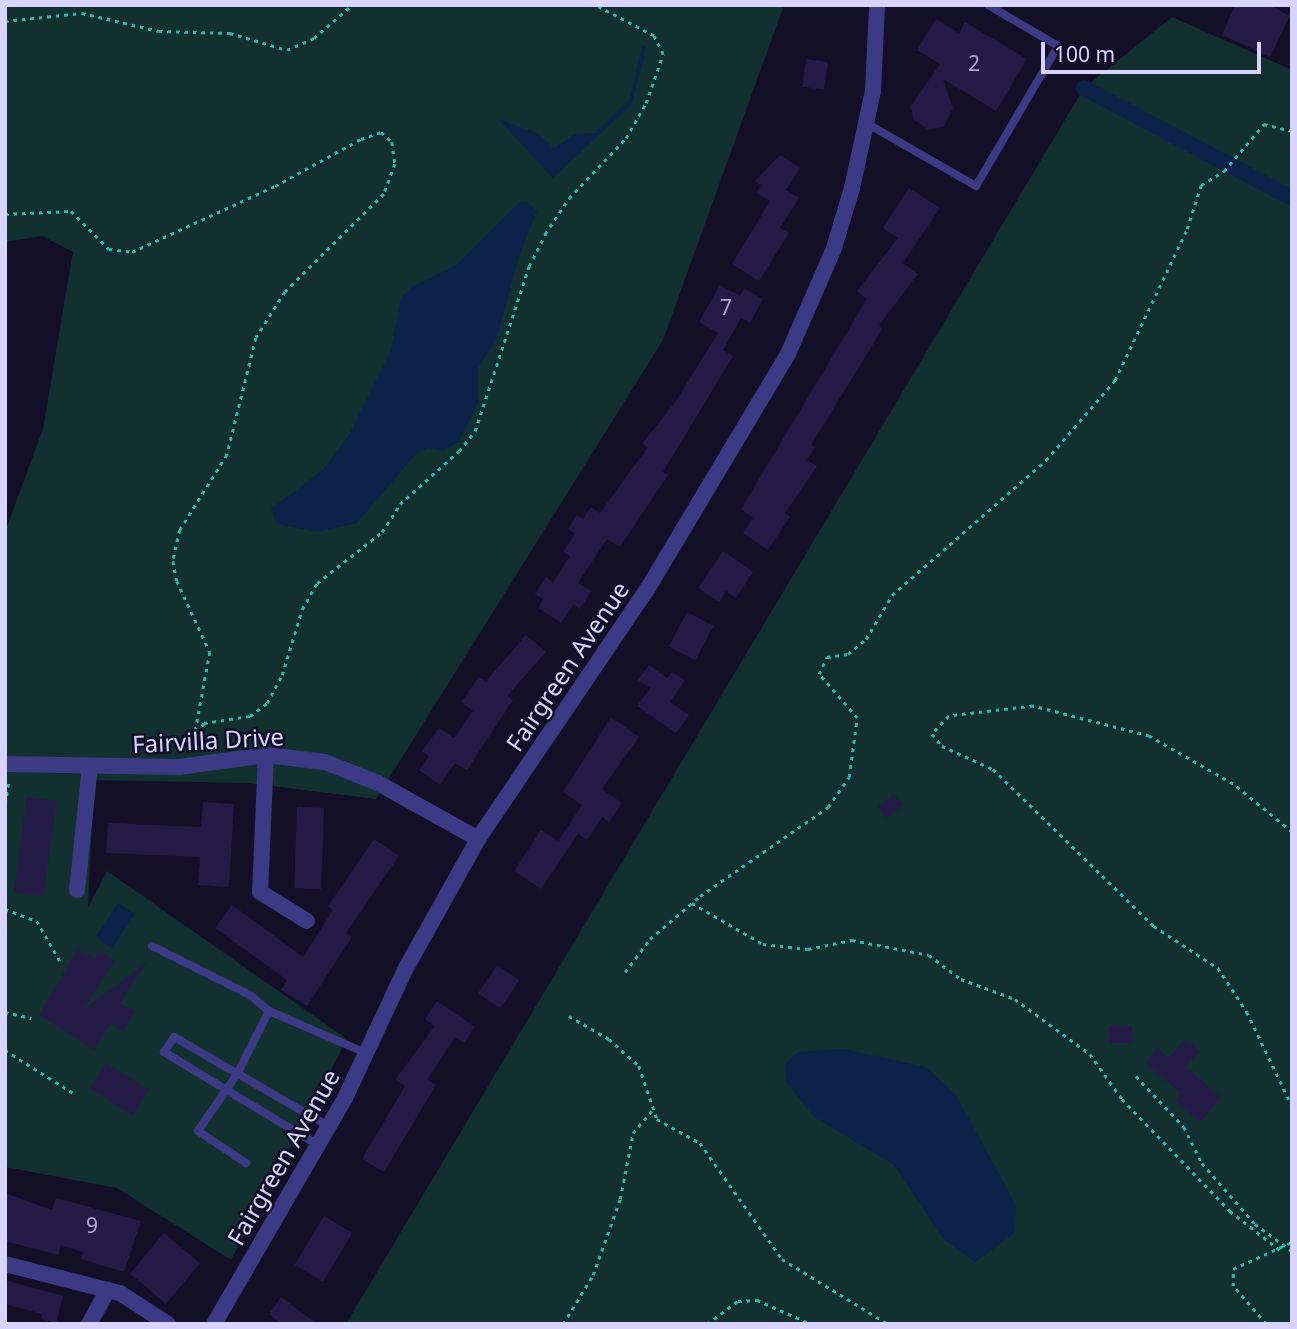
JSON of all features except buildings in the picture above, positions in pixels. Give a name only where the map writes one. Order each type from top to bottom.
[{"type":"street","name":"Fairgreen Avenue","points":[[214,1324],[318,1145],[406,968],[478,839],[648,588],[788,354],[834,248],[873,91],[877,5]]},
{"type":"street","name":"Fairvilla Drive","points":[[8,764],[178,767],[266,755],[325,762],[368,779],[478,839]]},
{"type":"street","points":[[266,755],[260,892],[307,921]]},
{"type":"street","points":[[77,890],[90,767]]},
{"type":"street","points":[[5,1264],[108,1290],[168,1324]]},
{"type":"street","points":[[89,1324],[108,1290]]},
{"type":"lane","points":[[866,122],[976,186],[1058,46],[988,5]]},
{"type":"lane","points":[[152,946],[250,995],[269,1011],[366,1053]]},
{"type":"lane","points":[[246,1163],[198,1131],[237,1074],[269,1011]]},
{"type":"lane","points":[[318,1145],[164,1052],[174,1037],[328,1126]]},
{"type":"path","points":[[5,21],[82,13],[159,31],[230,33],[287,50],[306,44],[352,5]]},
{"type":"path","points":[[195,733],[204,723],[240,719],[267,703],[282,675],[302,609],[317,583],[382,531],[400,504],[459,451],[475,431],[529,265],[545,234],[569,198],[626,138],[646,103],[663,54],[659,40],[595,5]]},
{"type":"path","points":[[625,972],[650,939],[692,903],[828,807],[849,777],[857,718],[819,674],[827,657],[848,654],[866,639],[892,595],[1046,460],[1115,380],[1187,229],[1201,185],[1224,171],[1264,124],[1292,131]]},
{"type":"path","points":[[5,214],[71,211],[109,249],[132,253],[275,186],[361,139],[381,132],[392,142],[395,164],[384,194],[285,292],[256,338],[227,454],[180,530],[173,561],[177,581],[210,652],[193,746],[182,751]]},
{"type":"path","points":[[1292,618],[1292,627]]},
{"type":"path","points":[[1292,832],[1233,783],[1149,736],[1033,706],[949,716],[932,734],[942,746],[993,769],[1154,926],[1218,968],[1247,1012],[1292,1106]]},
{"type":"path","points":[[5,804],[8,764]]},
{"type":"path","points":[[692,903],[763,944],[808,949],[852,940],[929,955],[961,979],[1015,999],[1090,1054],[1122,1099],[1230,1211],[1280,1250]]},
{"type":"path","points":[[5,909],[37,921],[60,961]]},
{"type":"path","points":[[5,1012],[30,1018]]},
{"type":"path","points":[[569,1016],[609,1039],[639,1066],[657,1119],[700,1143],[782,1259],[888,1324]]},
{"type":"path","points":[[5,1050],[75,1094]]},
{"type":"path","points":[[1136,1076],[1184,1127],[1202,1163],[1255,1224],[1292,1251]]},
{"type":"path","points":[[563,1324],[593,1275],[620,1199],[633,1133],[653,1109]]},
{"type":"path","points":[[1266,1324],[1233,1286],[1233,1269],[1280,1250],[1292,1242]]},
{"type":"path","points":[[707,1324],[738,1301],[757,1300],[811,1324]]},
{"type":"green space","points":[[5,5],[784,5],[663,340],[376,799],[248,783],[94,780],[88,907],[107,871],[347,1039],[231,1260],[117,1188],[5,1167],[5,532],[43,429],[73,252],[42,236],[5,242]]},
{"type":"green space","points":[[1172,17],[1292,70],[1292,1324],[346,1324],[1084,88]]},
{"type":"water","points":[[642,46],[645,46],[644,60],[631,105],[553,178],[498,119],[537,133],[554,148],[575,134],[595,133],[630,99]]},
{"type":"water","points":[[527,202],[537,211],[519,256],[496,341],[478,367],[478,402],[459,442],[443,451],[428,448],[417,453],[357,523],[317,532],[277,524],[271,509],[323,470],[350,433],[391,350],[401,297],[412,287],[455,266],[519,203]]},
{"type":"water","points":[[118,903],[135,914],[112,948],[96,937]]},
{"type":"water","points":[[844,1049],[926,1067],[956,1095],[1016,1205],[1015,1233],[975,1262],[943,1239],[894,1165],[814,1117],[786,1082],[785,1064],[798,1052]]},
{"type":"waterway","points":[[1084,88],[1292,198]]}]
